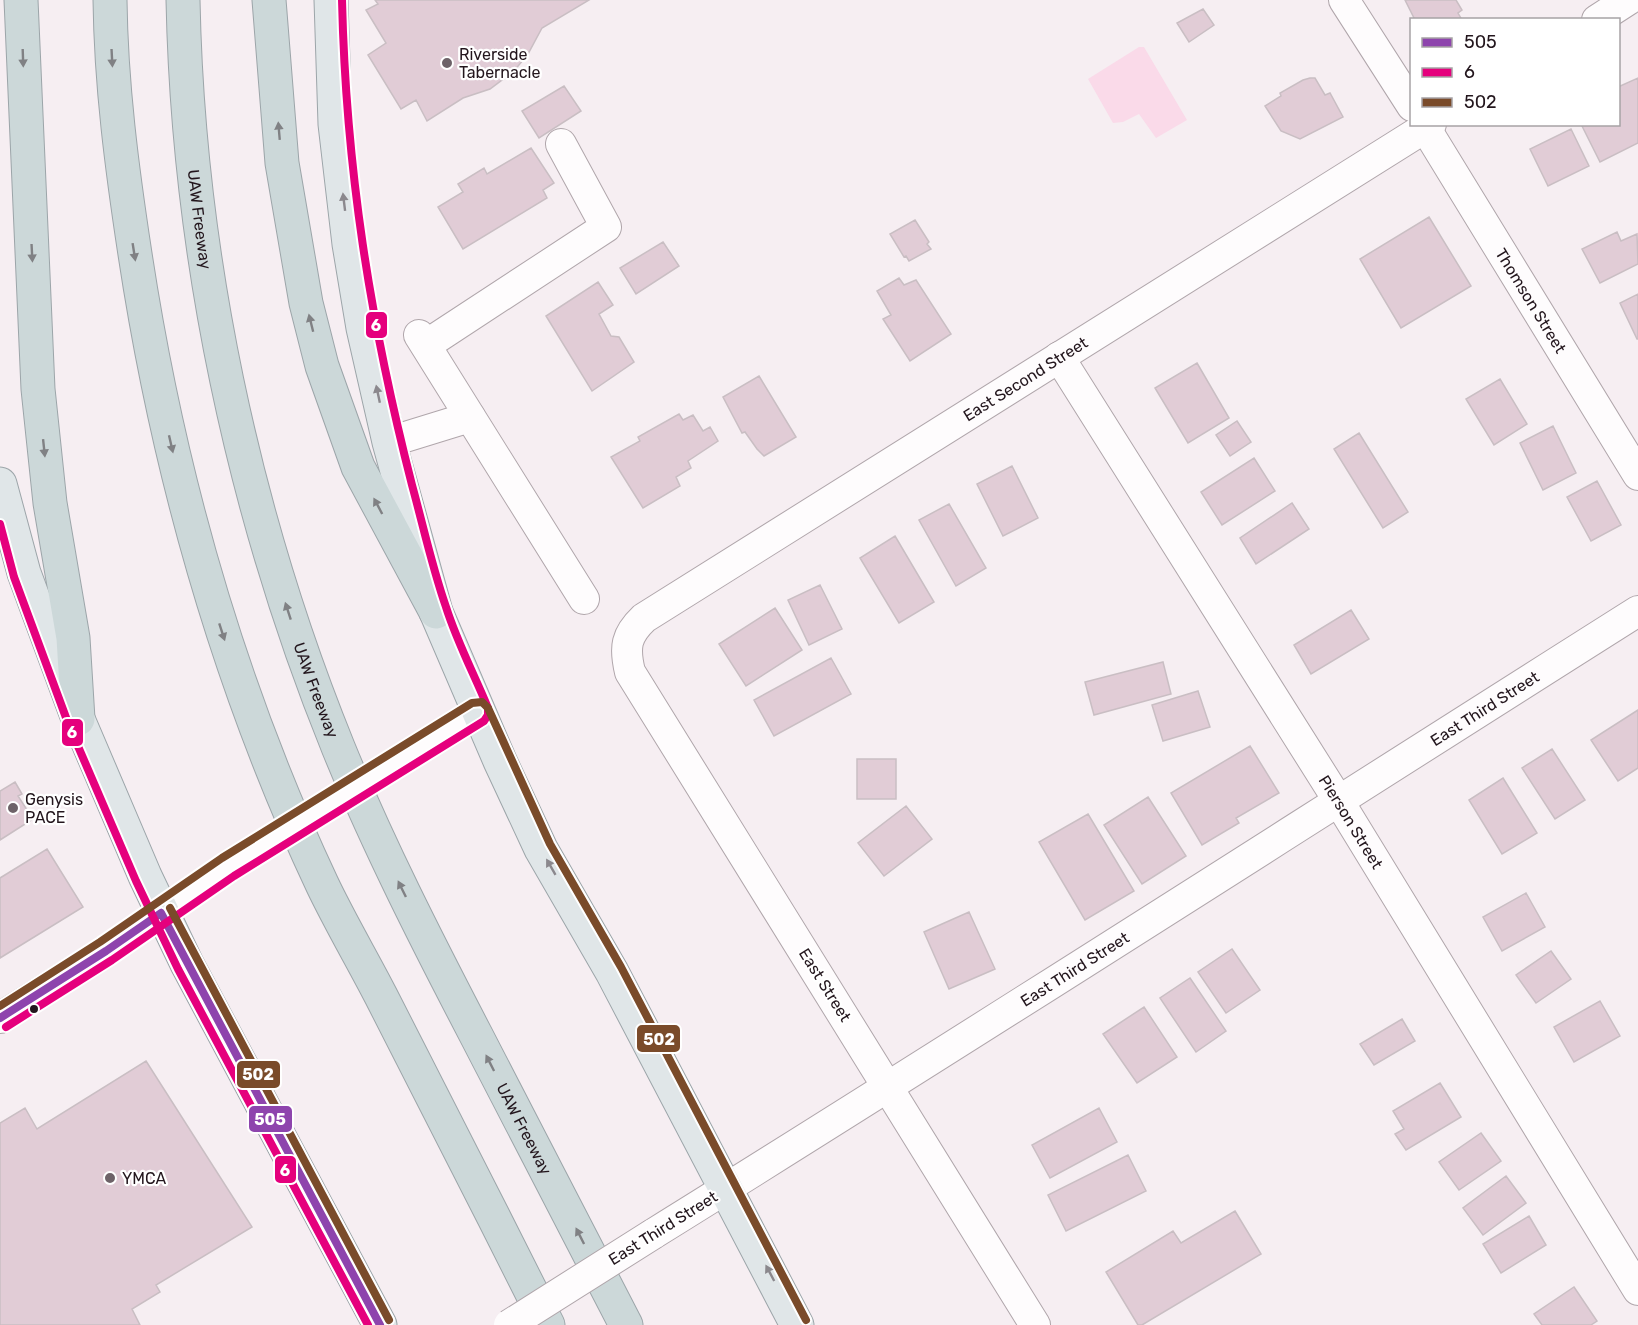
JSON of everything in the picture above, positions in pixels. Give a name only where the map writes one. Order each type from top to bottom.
[{"type":"highway","points":[[21,0],[38,389],[51,503],[73,638],[78,719]]},
{"type":"highway","points":[[110,0],[114,93],[123,175],[150,343],[193,532],[237,679],[273,771],[322,885],[548,1325]]},
{"type":"highway","name":"UAW Freeway","points":[[183,0],[191,147],[214,311],[250,479],[302,651],[338,748],[398,881],[626,1325]]},
{"type":"highway","points":[[269,0],[282,163],[306,303],[322,366],[358,467],[436,612]]},
{"type":"main road","points":[[331,0],[335,124],[340,176],[363,328],[389,442],[436,612],[478,712],[541,849],[612,972],[797,1325]]},
{"type":"main road","points":[[0,484],[24,573],[78,719],[161,913],[380,1325]]},
{"type":"street","name":"Thomson Street","points":[[1344,0],[1410,101]]},
{"type":"street","points":[[1600,18],[1628,0]]},
{"type":"street","name":"East Second Street","points":[[627,641],[633,628],[644,618],[1059,357],[1415,126]]},
{"type":"street","name":"Thomson Street","points":[[1426,126],[1638,476]]},
{"type":"street","points":[[561,144],[606,227],[422,340],[584,599]]},
{"type":"street","name":"Pierson Street","points":[[1059,357],[1338,800],[1638,1290]]},
{"type":"street","points":[[389,442],[470,417]]},
{"type":"street","name":"East Third Street","points":[[509,1325],[889,1088],[1638,611]]},
{"type":"street","name":"East Street","points":[[627,641],[626,656],[630,672],[1035,1325]]},
{"type":"street","points":[[0,1018],[106,951],[228,867],[478,712]]},
{"type":"shaded area","points":[[1139,47],[1144,47],[1187,120],[1156,138],[1139,114],[1123,122],[1113,123],[1088,79]]},
{"type":"building","name":"Riverside Tabernacle","points":[[375,0],[589,0],[542,28],[528,54],[514,71],[490,89],[463,98],[427,121],[416,100],[401,109],[368,55],[386,43],[366,10],[378,4]]},
{"type":"building","points":[[1405,0],[1456,0],[1462,10],[1458,13],[1461,18],[1414,18]]},
{"type":"building","points":[[1203,9],[1214,25],[1189,42],[1177,23]]},
{"type":"building","points":[[1310,78],[1315,78],[1325,95],[1330,93],[1343,117],[1300,139],[1281,131],[1265,106],[1281,96],[1280,93]]},
{"type":"building","points":[[1638,78],[1638,143],[1600,162],[1582,126],[1620,126],[1620,86]]},
{"type":"building","points":[[564,86],[581,111],[539,138],[522,111]]},
{"type":"building","points":[[1571,129],[1589,166],[1548,186],[1530,149]]},
{"type":"building","points":[[531,148],[554,183],[543,190],[547,198],[463,249],[438,207],[463,192],[458,184],[484,168],[487,174]]},
{"type":"building","points":[[1429,217],[1471,286],[1401,328],[1360,259]]},
{"type":"building","points":[[915,220],[931,249],[909,261],[890,234]]},
{"type":"building","points":[[1617,232],[1621,241],[1637,234],[1638,264],[1600,283],[1582,249]]},
{"type":"building","points":[[663,242],[679,266],[636,294],[620,268]]},
{"type":"building","points":[[899,278],[904,285],[916,280],[951,334],[910,361],[883,319],[891,315],[877,291]]},
{"type":"building","points":[[598,282],[613,305],[599,314],[611,336],[619,337],[634,362],[592,391],[546,316]]},
{"type":"building","points":[[1638,294],[1638,339],[1637,339],[1620,303]]},
{"type":"building","points":[[1197,363],[1229,418],[1188,443],[1155,388]]},
{"type":"building","points":[[759,376],[796,437],[764,456],[745,432],[742,433],[723,397]]},
{"type":"building","points":[[1500,379],[1527,424],[1494,445],[1466,399]]},
{"type":"building","points":[[679,414],[683,420],[693,415],[703,431],[710,427],[718,441],[688,461],[691,468],[676,477],[680,486],[643,508],[611,457],[640,441],[638,437]]},
{"type":"building","points":[[1237,421],[1251,442],[1230,456],[1216,435]]},
{"type":"building","points":[[1553,426],[1576,473],[1543,490],[1520,443]]},
{"type":"building","points":[[1359,433],[1408,512],[1383,528],[1334,449]]},
{"type":"building","points":[[1254,458],[1275,491],[1222,525],[1201,492]]},
{"type":"building","points":[[1012,466],[1038,518],[1003,536],[977,484]]},
{"type":"building","points":[[1597,481],[1621,525],[1591,541],[1567,497]]},
{"type":"building","points":[[1292,503],[1309,529],[1256,564],[1240,538]]},
{"type":"building","points":[[949,504],[986,568],[956,586],[919,520]]},
{"type":"building","points":[[895,536],[934,602],[899,623],[860,558]]},
{"type":"building","points":[[820,585],[842,629],[809,645],[788,600]]},
{"type":"building","points":[[775,608],[802,650],[746,686],[719,644]]},
{"type":"building","points":[[1351,610],[1369,639],[1311,674],[1294,645]]},
{"type":"building","points":[[831,658],[851,694],[774,736],[754,700]]},
{"type":"building","points":[[1163,662],[1171,694],[1094,715],[1085,682]]},
{"type":"building","points":[[1198,691],[1210,727],[1163,741],[1152,705]]},
{"type":"building","points":[[1638,710],[1638,768],[1618,781],[1591,740]]},
{"type":"building","points":[[1250,746],[1279,793],[1236,818],[1239,823],[1202,845],[1171,793]]},
{"type":"building","points":[[1552,749],[1585,800],[1555,819],[1522,768]]},
{"type":"building","points":[[857,759],[896,759],[896,799],[857,799]]},
{"type":"building","points":[[1503,778],[1537,833],[1502,854],[1469,800]]},
{"type":"building","name":"Genysis PACE","points":[[15,782],[22,794],[18,796],[33,819],[0,840],[0,791]]},
{"type":"building","points":[[1148,797],[1186,856],[1142,884],[1104,825]]},
{"type":"building","points":[[906,806],[932,839],[884,876],[858,843]]},
{"type":"building","points":[[1088,814],[1134,891],[1085,920],[1039,842]]},
{"type":"building","points":[[47,849],[83,907],[0,958],[0,878]]},
{"type":"building","points":[[1526,893],[1545,927],[1502,951],[1483,917]]},
{"type":"building","points":[[969,912],[995,969],[949,989],[924,932]]},
{"type":"building","points":[[1232,949],[1260,990],[1226,1013],[1198,972]]},
{"type":"building","points":[[1551,951],[1571,979],[1536,1003],[1516,975]]},
{"type":"building","points":[[1190,978],[1226,1031],[1196,1052],[1160,998]]},
{"type":"building","points":[[1600,1001],[1620,1036],[1574,1062],[1554,1027]]},
{"type":"building","points":[[1144,1007],[1177,1057],[1137,1083],[1103,1034]]},
{"type":"building","points":[[1402,1019],[1415,1041],[1374,1065],[1360,1044]]},
{"type":"building","name":"YMCA","points":[[146,1061],[252,1227],[156,1285],[160,1292],[132,1309],[140,1325],[0,1325],[0,1123],[25,1108],[37,1129]]},
{"type":"building","points":[[1440,1083],[1461,1117],[1406,1150],[1395,1134],[1404,1129],[1393,1111]]},
{"type":"building","points":[[1099,1108],[1117,1142],[1050,1178],[1032,1145]]},
{"type":"building","points":[[1481,1133],[1501,1161],[1459,1190],[1439,1162]]},
{"type":"building","points":[[1128,1155],[1146,1191],[1066,1231],[1048,1195]]},
{"type":"building","points":[[1506,1176],[1526,1203],[1483,1235],[1463,1208]]},
{"type":"building","points":[[1235,1211],[1261,1254],[1142,1325],[1138,1325],[1106,1272],[1173,1231],[1181,1243]]},
{"type":"building","points":[[1529,1216],[1546,1245],[1501,1273],[1483,1244]]},
{"type":"building","points":[[1574,1287],[1597,1321],[1591,1325],[1542,1325],[1534,1314]]},
{"type":"transit line","name":"6","points":[[6,1027],[112,960],[234,876],[484,721],[488,715],[488,708],[455,633],[436,577],[384,364],[372,304],[355,184],[344,63],[342,0]]},
{"type":"transit line","name":"6","points":[[0,524],[14,577],[68,723],[136,881],[178,969],[368,1325]]},
{"type":"transit line","name":"502","points":[[0,1006],[100,942],[222,858],[472,703],[482,702],[488,708],[550,844],[621,967],[806,1320]]},
{"type":"transit line","name":"502","points":[[170,908],[389,1320]]},
{"type":"transit line","name":"505","points":[[161,913],[380,1325]]},
{"type":"transit line","name":"505","points":[[0,1018],[161,913]]},
{"type":"place","name":"Riverside Tabernacle","points":[[447,63]]},
{"type":"place","name":"Genysis PACE","points":[[13,808]]},
{"type":"place","name":"YMCA","points":[[110,1178]]}]
